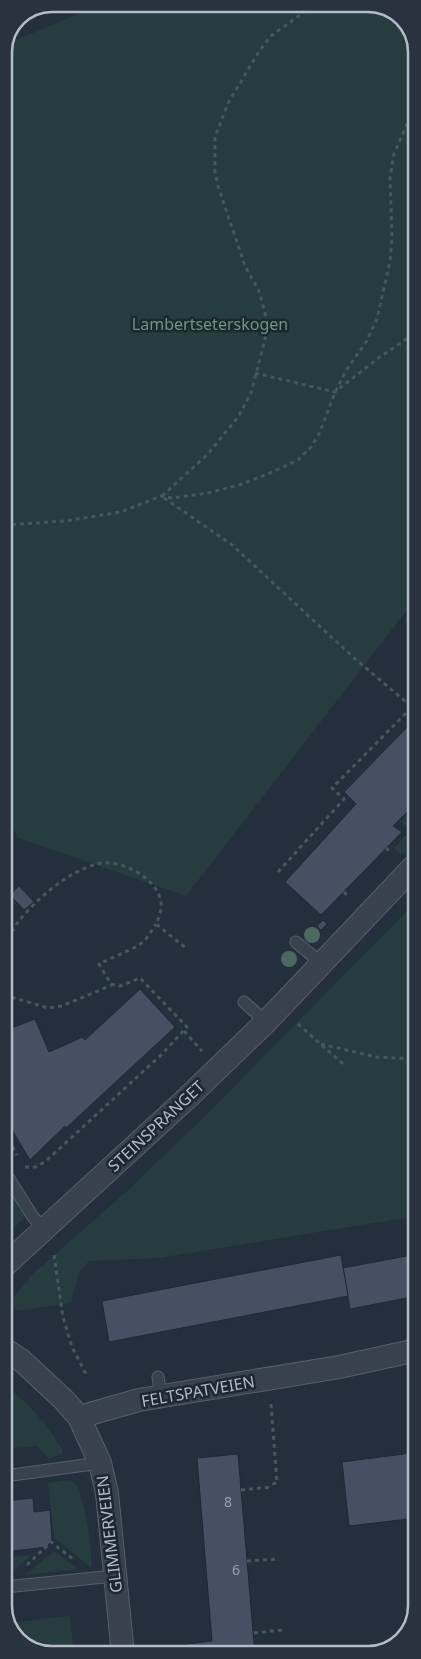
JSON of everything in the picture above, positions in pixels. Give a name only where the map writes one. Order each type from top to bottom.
[{"type":"street","name":"STEINSPRANGET","points":[[12,1259],[266,1022],[408,873]]},
{"type":"street","name":"FELTSPATVEIEN","points":[[79,1417],[139,1400],[159,1386],[339,1367],[408,1352]]},
{"type":"street","points":[[12,1354],[64,1400],[79,1417]]},
{"type":"street","name":"GLIMMERVEIEN","points":[[79,1417],[100,1463],[107,1493],[122,1646]]},
{"type":"lane","points":[[296,942],[322,964]]},
{"type":"lane","points":[[244,1002],[266,1022]]},
{"type":"lane","points":[[12,1184],[33,1217],[44,1229]]},
{"type":"lane","points":[[12,1475],[100,1463]]},
{"type":"lane","points":[[12,1586],[114,1576]]},
{"type":"path","points":[[12,524],[65,521],[121,512],[161,496],[208,454],[238,417],[251,393],[265,339],[266,317],[259,291],[245,266],[218,186],[215,172],[215,137],[228,103],[260,50],[271,36],[303,13]]},
{"type":"path","points":[[161,496],[172,498],[208,494],[247,482],[298,460],[311,447],[320,432],[335,392],[347,368],[366,342],[377,318],[390,261],[392,239],[390,177],[394,154],[408,123]]},
{"type":"path","points":[[335,392],[380,356],[408,337]]},
{"type":"path","points":[[256,373],[335,392]]},
{"type":"path","points":[[161,496],[231,544],[354,658],[408,704]]},
{"type":"path","points":[[278,872],[344,799],[332,788],[408,711]]},
{"type":"path","points":[[12,932],[17,923],[36,902],[67,878],[84,868],[107,862],[137,872],[150,882],[160,896],[162,908],[156,924],[146,939],[138,946],[100,964],[112,984]]},
{"type":"path","points":[[344,892],[349,897]]},
{"type":"path","points":[[156,924],[186,948]]},
{"type":"path","points":[[12,997],[48,1008],[62,1006],[112,984],[120,986],[140,978],[187,1028],[46,1161],[36,1167],[26,1168],[12,1146]]},
{"type":"path","points":[[298,1024],[343,1064]]},
{"type":"path","points":[[184,1031],[206,1055]]},
{"type":"path","points":[[321,1044],[376,1057],[408,1059]]},
{"type":"path","points":[[54,1252],[63,1317],[72,1348],[87,1376]]},
{"type":"path","points":[[242,1490],[272,1486],[277,1483],[270,1401]]},
{"type":"path","points":[[51,1542],[73,1560]]},
{"type":"path","points":[[247,1561],[277,1559]]},
{"type":"path","points":[[254,1632],[284,1630]]},
{"type":"green space","name":"Lambertseterskogen","points":[[81,13],[377,13],[389,18],[399,26],[408,44],[408,609],[186,896],[18,838],[12,824],[12,52],[14,41]]},
{"type":"green space","points":[[408,814],[408,829],[400,822]]},
{"type":"green space","points":[[408,833],[408,850],[400,854],[394,848]]},
{"type":"green space","points":[[408,910],[408,1217],[159,1258],[89,1261],[79,1272],[71,1303],[17,1311],[12,1299],[34,1273],[126,1192],[204,1117]]},
{"type":"green space","points":[[12,1196],[24,1215],[23,1219],[12,1229]]},
{"type":"green space","points":[[12,1392],[38,1416],[63,1452],[49,1459],[37,1446],[12,1448]]},
{"type":"green space","points":[[68,1480],[76,1485],[83,1503],[90,1539],[91,1568],[54,1537],[48,1483]]},
{"type":"green space","points":[[54,1551],[78,1569],[25,1575]]},
{"type":"green space","points":[[32,1555],[12,1571],[12,1557]]},
{"type":"green space","points":[[70,1616],[73,1646],[50,1646],[37,1643],[26,1637],[16,1622]]},
{"type":"building","points":[[408,726],[408,811],[393,826],[402,832],[321,915],[285,882],[356,804],[344,792]]},
{"type":"building","points":[[19,886],[34,902],[24,910],[12,897],[12,893]]},
{"type":"building","points":[[323,920],[327,924],[321,930],[317,926]]},
{"type":"building","points":[[140,989],[175,1027],[30,1160],[12,1129],[12,1028],[35,1019],[49,1052],[83,1037],[85,1040]]},
{"type":"building","points":[[341,1255],[348,1296],[109,1342],[102,1301]]},
{"type":"building","points":[[408,1256],[408,1298],[350,1309],[343,1268]]},
{"type":"building","points":[[238,1454],[254,1646],[187,1646],[187,1644],[212,1641],[197,1458]]},
{"type":"building","points":[[408,1454],[408,1519],[349,1526],[342,1462]]},
{"type":"building","points":[[33,1498],[34,1512],[50,1510],[52,1540],[47,1547],[12,1551],[12,1500]]}]
